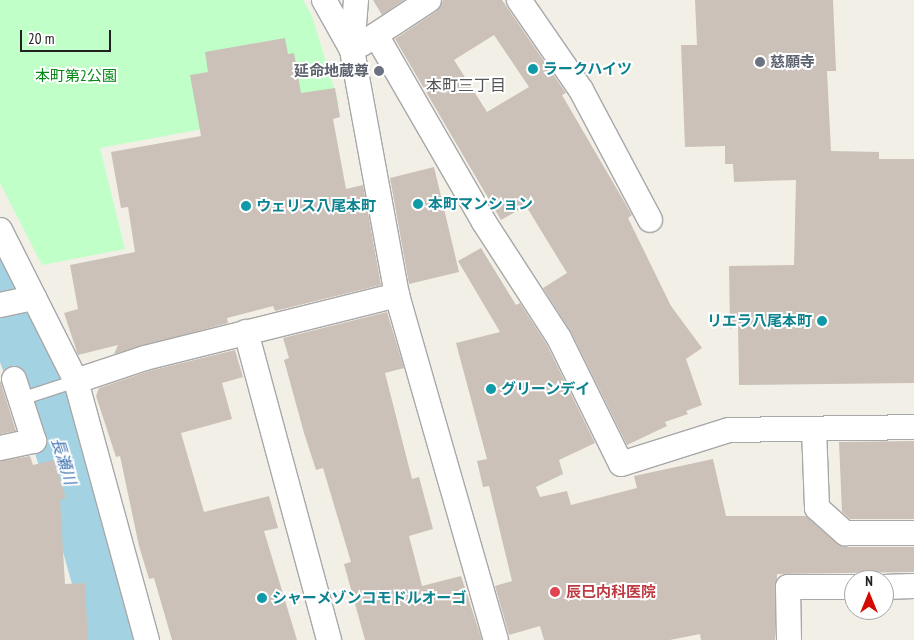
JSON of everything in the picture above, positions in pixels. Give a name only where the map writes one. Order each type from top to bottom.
[{"type":"street","points":[[324,0],[352,50]]},
{"type":"street","points":[[356,0],[352,50],[397,296],[496,640]]},
{"type":"street","points":[[352,50],[429,0]]},
{"type":"street","points":[[519,0],[581,90],[650,220]]},
{"type":"street","points":[[376,35],[484,222],[559,338],[620,464],[729,430],[914,427]]},
{"type":"street","points":[[0,230],[29,299],[71,382],[147,640]]},
{"type":"street","points":[[71,382],[145,358],[397,296]]},
{"type":"street","points":[[0,305],[29,299]]},
{"type":"street","points":[[246,332],[329,640]]},
{"type":"street","points":[[0,448],[34,441],[24,390]]},
{"type":"street","points":[[814,428],[816,508],[845,533],[914,533]]},
{"type":"street","points":[[894,587],[914,586]]},
{"type":"street","points":[[789,640],[788,588],[844,587]]},
{"type":"lane","points":[[24,390],[71,382]]},
{"type":"green space","name":"本町第2公園","points":[[0,0],[303,0],[312,16],[339,104],[100,148],[125,249],[42,265],[0,183]]},
{"type":"building","points":[[373,0],[404,0],[382,15]]},
{"type":"building","points":[[443,0],[502,0],[566,93],[562,95],[632,215],[628,218],[671,306],[702,348],[686,359],[702,405],[686,411],[688,414],[665,422],[667,426],[627,445],[571,332],[543,288],[567,273],[526,206],[501,220],[395,39],[437,11]],"holes":[[[494,35],[529,87],[487,112],[454,60]]]},
{"type":"building","points":[[695,0],[833,0],[836,71],[827,71],[831,151],[879,152],[879,159],[914,159],[914,383],[739,385],[738,324],[730,329],[729,266],[794,265],[796,180],[734,182],[733,164],[725,164],[725,146],[685,147],[681,45],[697,45]]},
{"type":"building","points":[[285,38],[288,54],[294,53],[301,93],[335,88],[340,117],[333,119],[346,189],[363,185],[381,285],[275,311],[273,306],[227,318],[228,323],[114,354],[118,345],[78,355],[64,313],[78,309],[70,265],[135,252],[128,207],[121,208],[111,152],[201,136],[190,75],[208,72],[205,52]]},
{"type":"building","points":[[434,167],[459,272],[409,284],[390,178]]},
{"type":"building","points":[[481,248],[516,305],[520,303],[547,345],[595,443],[559,460],[563,474],[536,487],[540,497],[567,491],[571,505],[637,488],[634,476],[713,459],[726,516],[806,516],[836,543],[844,547],[914,547],[914,572],[844,570],[844,573],[777,574],[775,640],[701,640],[700,634],[670,640],[544,640],[540,626],[509,635],[495,586],[512,581],[489,486],[483,487],[477,461],[487,459],[456,343],[500,332],[458,261]]},
{"type":"building","points":[[387,312],[404,368],[385,373],[412,479],[419,477],[433,529],[409,536],[422,586],[461,576],[482,640],[365,640],[344,564],[351,562],[323,468],[316,470],[304,433],[284,360],[289,358],[283,338]]},
{"type":"building","points":[[235,350],[243,377],[222,383],[232,419],[181,433],[204,512],[269,496],[278,528],[264,531],[297,640],[172,640],[154,578],[149,579],[139,546],[120,456],[116,457],[96,396],[99,388],[149,371]]},
{"type":"building","points":[[0,380],[16,431],[0,434]]},
{"type":"building","points":[[914,441],[914,519],[850,519],[842,512],[839,442]]},
{"type":"building","points":[[30,456],[33,465],[54,460],[66,498],[60,500],[65,584],[85,583],[88,640],[0,640],[0,461]]},
{"type":"waterway","name":"長瀬川","points":[[0,286],[62,448],[116,640]]},
{"type":"place","name":"慈願寺","points":[[760,62]]},
{"type":"place","name":"ラークハイツ","points":[[533,69]]},
{"type":"place","name":"延命地蔵尊","points":[[379,71]]},
{"type":"place","name":"本町マンション","points":[[418,204]]},
{"type":"place","name":"ウェリス八尾本町","points":[[246,206]]},
{"type":"place","name":"リエラ八尾本町","points":[[822,321]]},
{"type":"place","name":"グリーンデイ","points":[[491,389]]},
{"type":"place","name":"辰巳内科医院","points":[[555,592]]},
{"type":"place","name":"シャーメゾンコモドルオーゴ","points":[[262,598]]},
{"type":"district","name":"本町三丁目","points":[[466,85]]}]
